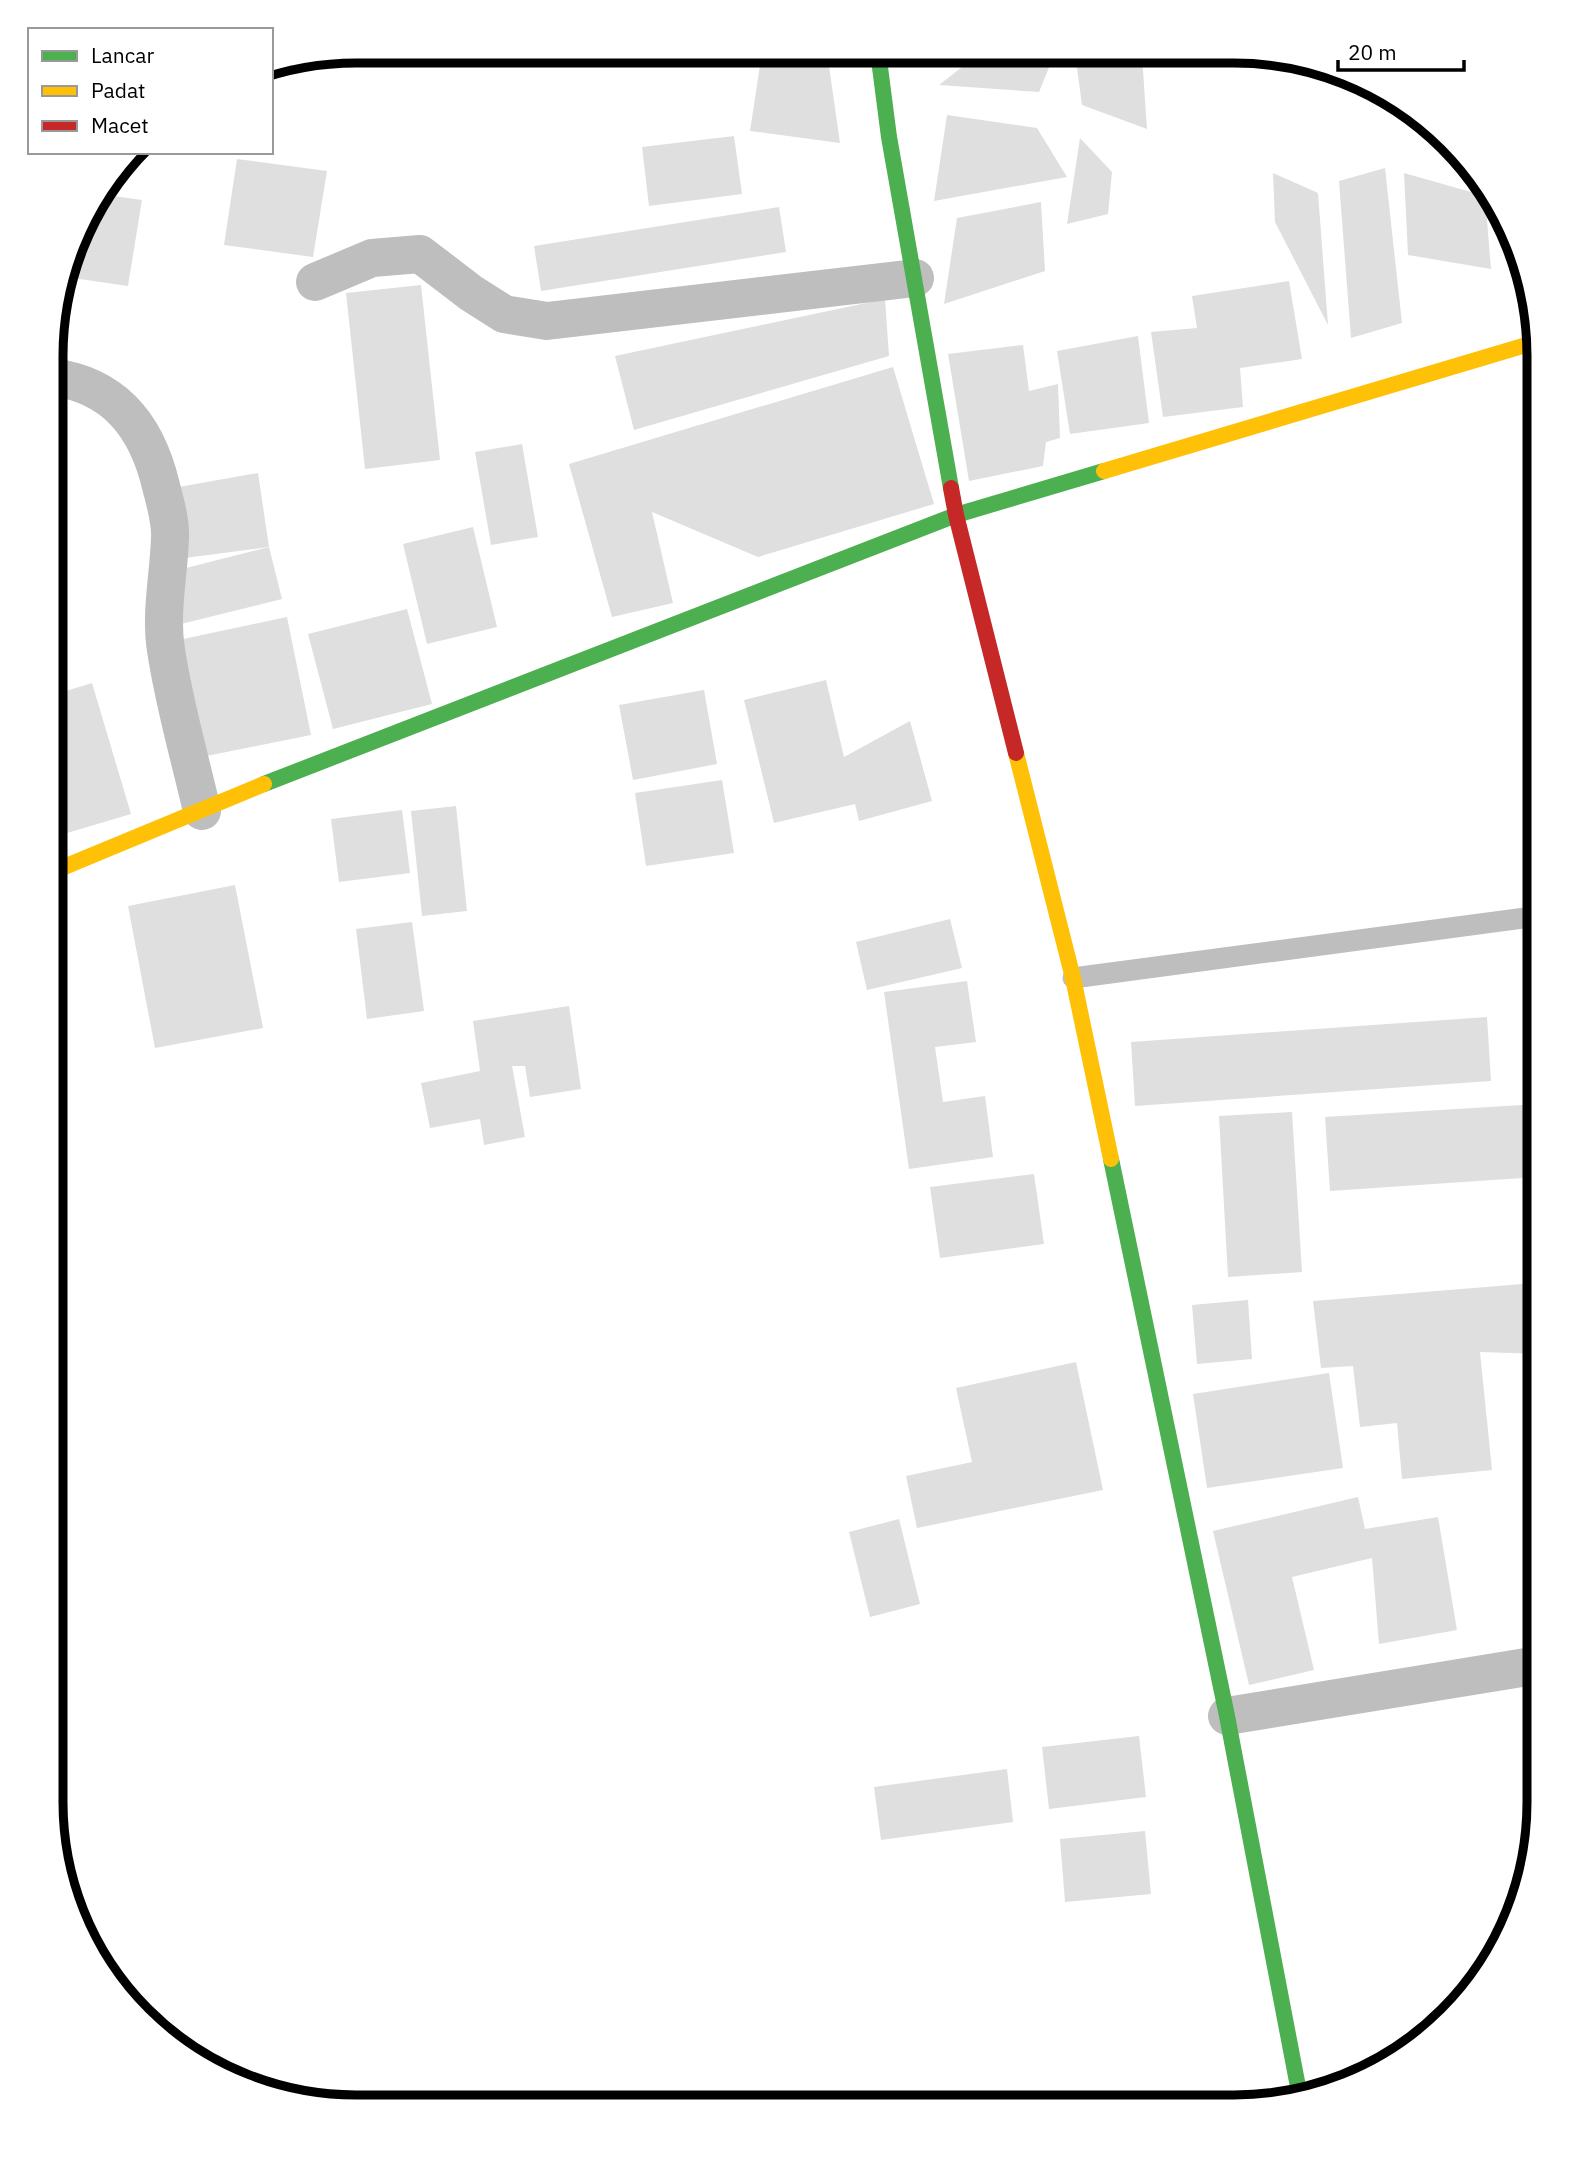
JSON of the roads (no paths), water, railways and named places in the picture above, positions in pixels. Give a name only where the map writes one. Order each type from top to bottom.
[{"type":"street","points":[[879,63],[889,137],[956,515],[1073,978],[1227,1716],[1298,2087]]},
{"type":"street","points":[[316,282],[372,258],[419,254],[504,314],[547,321],[915,278]]},
{"type":"street","points":[[63,868],[330,757],[956,515],[1526,345]]},
{"type":"street","points":[[63,378],[74,380],[103,393],[130,415],[155,460],[170,535],[165,648],[202,811]]},
{"type":"street","points":[[1227,1716],[1527,1667]]},
{"type":"lane","points":[[1073,978],[1527,918]]}]
